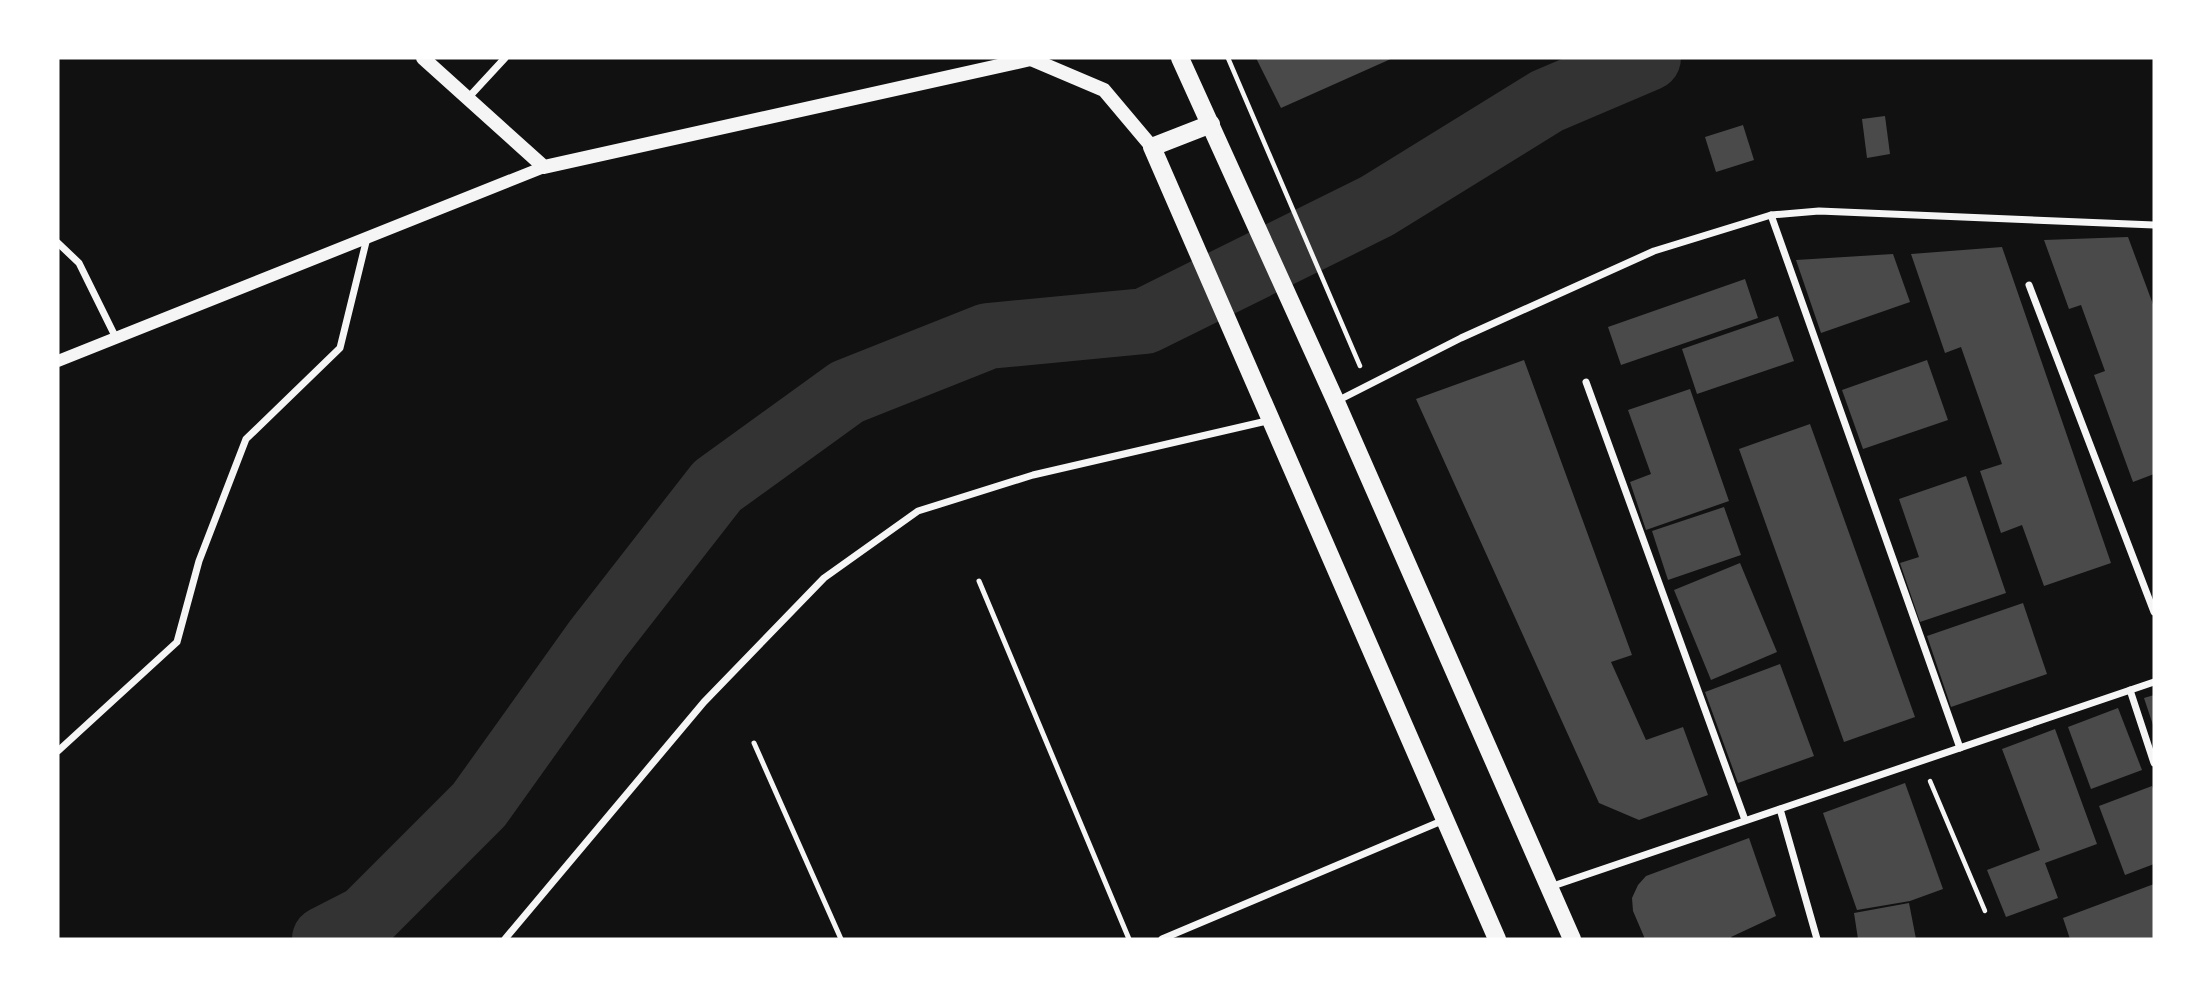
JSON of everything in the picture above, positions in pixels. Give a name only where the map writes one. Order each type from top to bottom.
[{"type":"main road","points":[[423,58],[544,167],[1033,58],[1104,90],[1152,148],[1497,939]]},
{"type":"main road","points":[[1180,58],[1336,402],[1572,939]]},
{"type":"main road","points":[[1152,148],[1211,124]]},
{"type":"street","points":[[468,98],[505,58]]},
{"type":"street","points":[[58,361],[544,167]]},
{"type":"street","points":[[1336,402],[1461,338],[1654,251],[1770,215],[1819,211],[2154,225]]},
{"type":"street","points":[[1770,215],[1960,748]]},
{"type":"street","points":[[58,751],[177,642],[199,562],[246,439],[340,348],[366,238]]},
{"type":"street","points":[[58,243],[79,263],[116,338]]},
{"type":"street","points":[[2029,285],[2154,612]]},
{"type":"street","points":[[1586,382],[1745,820]]},
{"type":"street","points":[[505,939],[704,702],[824,578],[918,512],[1033,475],[1270,421]]},
{"type":"street","points":[[1549,887],[2154,682]]},
{"type":"street","points":[[2130,690],[2154,763]]},
{"type":"street","points":[[1780,809],[1817,939]]},
{"type":"street","points":[[1161,939],[1444,820]]},
{"type":"lane","points":[[979,581],[1129,939]]},
{"type":"lane","points":[[754,743],[841,939]]},
{"type":"path","points":[[1228,58],[1368,385]]},
{"type":"path","points":[[1921,761],[1985,911]]},
{"type":"building","points":[[1256,58],[1393,58],[1281,108]]},
{"type":"building","points":[[1885,116],[1890,154],[1867,158],[1862,119]]},
{"type":"building","points":[[1743,125],[1754,160],[1716,172],[1705,137]]},
{"type":"building","points":[[2128,237],[2154,307],[2154,474],[2133,482],[2094,375],[2105,371],[2081,305],[2069,309],[2044,240]]},
{"type":"building","points":[[2002,247],[2111,563],[2044,586],[2022,525],[2001,533],[1980,471],[2002,464],[1961,347],[1945,353],[1911,254]]},
{"type":"building","points":[[1893,254],[1910,302],[1821,333],[1796,260]]},
{"type":"building","points":[[1745,279],[1758,318],[1621,365],[1608,327]]},
{"type":"building","points":[[1778,316],[1794,361],[1697,394],[1682,349]]},
{"type":"building","points":[[1524,360],[1632,655],[1611,662],[1646,740],[1683,727],[1708,795],[1639,820],[1599,803],[1416,399]]},
{"type":"building","points":[[1927,360],[1948,420],[1863,449],[1842,390]]},
{"type":"building","points":[[1690,389],[1729,501],[1646,530],[1630,482],[1651,474],[1628,410]]},
{"type":"building","points":[[1810,424],[1915,717],[1844,742],[1739,449]]},
{"type":"building","points":[[1966,476],[2006,593],[1920,622],[1900,563],[1919,557],[1899,499]]},
{"type":"building","points":[[1724,507],[1741,555],[1668,580],[1652,531]]},
{"type":"building","points":[[1740,563],[1777,652],[1711,680],[1674,590]]},
{"type":"building","points":[[2023,603],[2047,674],[1951,707],[1927,636]]},
{"type":"building","points":[[1780,664],[1814,756],[1738,783],[1705,692]]},
{"type":"building","points":[[2154,695],[2154,728],[2144,698]]},
{"type":"building","points":[[2118,708],[2142,770],[2091,789],[2068,727]]},
{"type":"building","points":[[2055,729],[2097,844],[2045,863],[2058,898],[2006,917],[1987,870],[2040,850],[2002,749]]},
{"type":"building","points":[[1905,783],[1943,889],[1910,901],[1857,910],[1823,813]]},
{"type":"building","points":[[2152,786],[2154,864],[2125,875],[2099,806]]},
{"type":"building","points":[[1749,838],[1776,916],[1731,937],[1732,939],[1645,939],[1633,911],[1632,898],[1646,876]]},
{"type":"building","points":[[2154,884],[2154,939],[2070,939],[2063,918]]},
{"type":"building","points":[[1909,903],[1916,939],[1858,939],[1854,913]]},
{"type":"waterway","points":[[325,939],[366,918],[479,805],[597,640],[717,486],[847,392],[988,336],[1145,321],[1377,206],[1547,101],[1648,58]]}]
